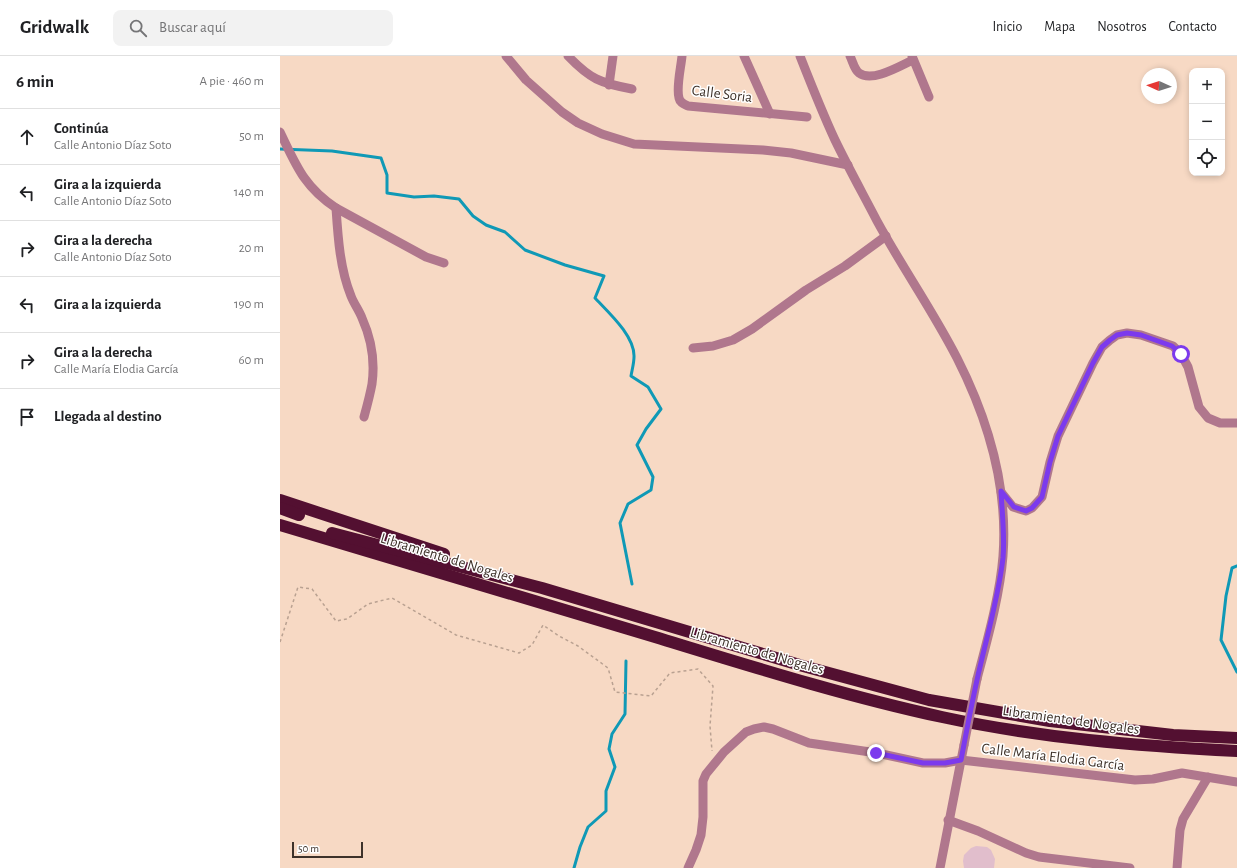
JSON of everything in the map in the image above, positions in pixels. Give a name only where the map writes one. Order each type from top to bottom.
[{"type":"highway","points":[[280,500],[542,588]]},
{"type":"highway","points":[[280,508],[542,588]]},
{"type":"highway","name":"Libramiento de Nogales","points":[[280,517],[324,531],[542,588],[803,666],[929,700],[1050,722],[1173,735],[1237,738]]},
{"type":"highway","name":"Libramiento de Nogales","points":[[280,525],[790,677],[942,717],[1081,740],[1156,747],[1237,751]]},
{"type":"street","points":[[506,56],[526,80],[562,112],[578,123],[602,134],[634,144],[763,150],[791,153],[848,165]]},
{"type":"street","points":[[568,56],[579,68],[594,79],[609,85],[632,89]]},
{"type":"street","points":[[609,85],[613,56]]},
{"type":"street","name":"Calle Soria","points":[[682,56],[678,92],[679,99],[683,104],[688,106],[807,117]]},
{"type":"street","points":[[744,56],[770,114]]},
{"type":"street","points":[[800,56],[836,141],[848,165],[886,236],[957,358],[981,410],[993,451],[1001,491],[1003,556],[996,598],[977,679],[938,866]]},
{"type":"street","points":[[850,56],[855,69],[861,74],[870,76],[878,75],[912,58],[929,97]]},
{"type":"street","points":[[280,132],[301,173],[312,189],[322,199],[426,257],[444,263]]},
{"type":"street","points":[[336,208],[338,243],[344,270],[351,296],[370,337],[373,360],[372,383],[364,417]]},
{"type":"street","points":[[693,348],[720,344],[733,340],[806,290],[845,266],[886,236]]},
{"type":"street","points":[[1001,491],[1014,507],[1026,511],[1032,508],[1042,497],[1058,436],[1102,347],[1117,335],[1127,333],[1141,335],[1172,346],[1181,354],[1188,367],[1199,407],[1208,418],[1220,423],[1237,423]]},
{"type":"street","name":"Calle María Elodia García","points":[[688,868],[701,835],[703,817],[703,780],[713,763],[746,732],[754,729],[773,729],[809,743],[876,753],[923,763],[945,763],[961,760],[1136,780],[1153,779],[1182,773],[1237,782]]},
{"type":"street","points":[[1177,868],[1180,830],[1183,819],[1208,777]]},
{"type":"street","points":[[948,820],[1039,857],[1130,868]]},
{"type":"path","points":[[280,642],[298,587],[312,588],[336,621],[347,619],[368,604],[392,598],[456,635],[519,653],[532,645],[543,625],[558,636],[578,646],[608,668],[615,692],[651,696],[670,674],[698,669],[713,686],[710,726],[713,763]]},
{"type":"building","points":[[976,846],[987,847],[991,850],[995,859],[994,868],[964,868],[964,855],[971,848]]},
{"type":"waterway","points":[[280,149],[332,151],[381,158],[387,175],[387,193],[414,197],[434,196],[459,199],[473,216],[486,225],[505,232],[525,250],[565,265],[604,276],[595,298],[620,325],[630,341],[634,357],[631,376],[648,387],[661,409],[646,429],[637,445],[653,477],[651,490],[628,504],[620,523],[632,584]]},
{"type":"waterway","points":[[1237,566],[1232,568],[1226,596],[1221,640],[1237,672]]},
{"type":"waterway","points":[[574,868],[588,827],[606,811],[606,791],[615,767],[609,749],[612,734],[625,714],[626,661]]},
{"type":"route","points":[[876,753],[923,763],[945,763],[961,760],[977,679],[998,590],[1003,556],[1001,491],[1014,507],[1019,510],[1026,511],[1038,503],[1045,489],[1050,462],[1058,436],[1093,363],[1102,347],[1110,340],[1117,335],[1127,333],[1141,335],[1172,346],[1181,354]]}]
